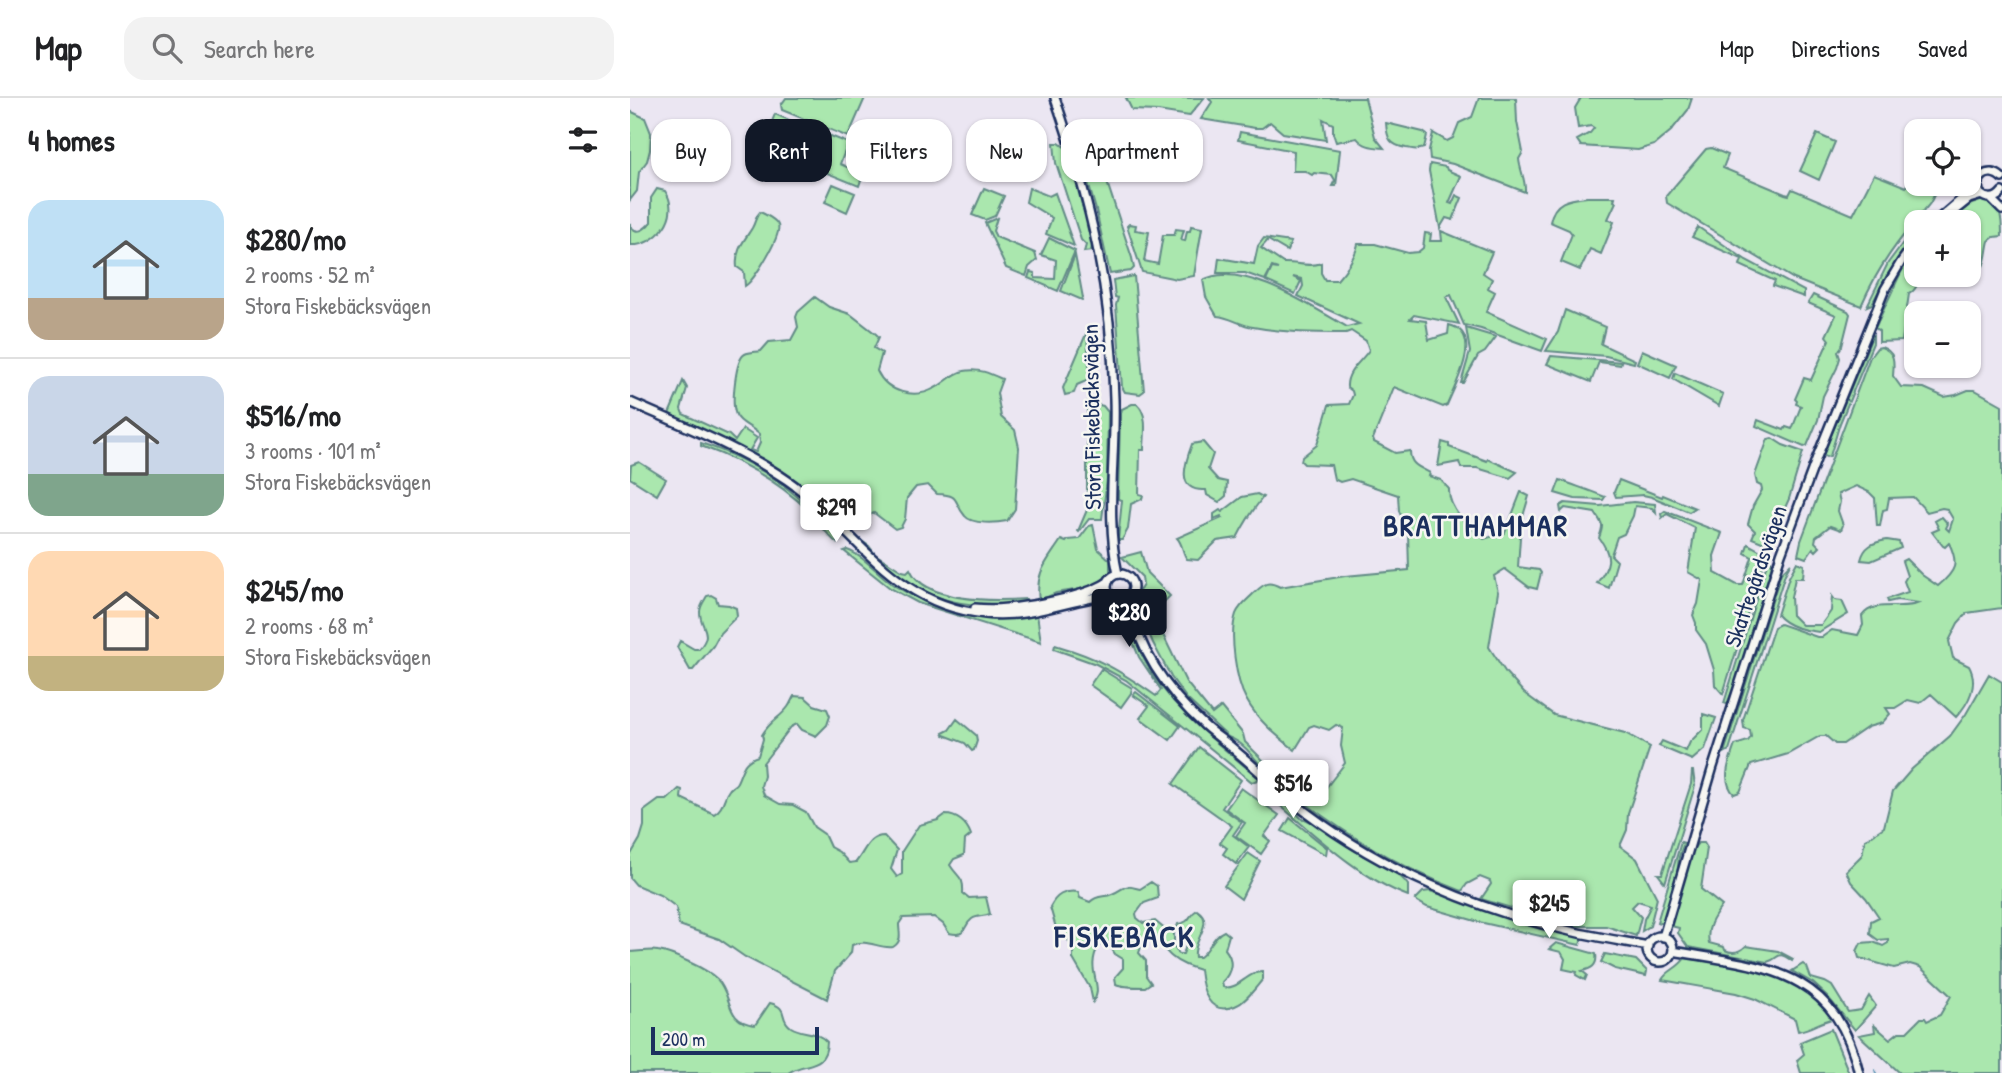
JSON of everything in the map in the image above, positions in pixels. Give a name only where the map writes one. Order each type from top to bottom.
[{"type":"street","name":"Stora Fiskebäcksvägen","points":[[1055,98],[1091,215],[1107,296],[1114,400],[1112,541],[1118,574]]},
{"type":"street","points":[[1981,177],[1986,173],[2001,175]]},
{"type":"street","points":[[1991,199],[2002,192]]},
{"type":"street","points":[[1954,210],[1982,195],[1991,199],[2002,210]]},
{"type":"street","points":[[1950,210],[1966,196]]},
{"type":"street","name":"Skattegårdsvägen","points":[[1663,937],[1717,752],[1799,505],[1885,289],[1904,258]]},
{"type":"street","points":[[630,402],[759,463],[780,476],[808,497],[889,575],[918,593],[946,605],[977,613],[1028,613],[1110,595],[1119,599],[1126,598],[1132,592],[1133,582],[1127,575],[1118,574],[1090,591],[1027,606],[987,609],[946,605]]},
{"type":"street","points":[[1108,582],[1110,595]]},
{"type":"street","points":[[1126,598],[1145,652],[1164,684],[1208,728],[1305,811],[1352,844],[1421,880],[1510,914],[1568,931],[1648,946]]},
{"type":"street","points":[[1663,937],[1670,941],[1673,951],[1668,959],[1657,961],[1650,956],[1648,946],[1654,938],[1663,937]]},
{"type":"street","points":[[1673,951],[1766,968],[1800,983],[1821,999],[1840,1021],[1851,1044],[1859,1073]]},
{"type":"green space","points":[[786,98],[865,98],[856,119],[846,119],[846,136],[832,130],[832,119],[804,119],[782,110],[781,105]]},
{"type":"green space","points":[[1126,98],[1204,98],[1189,116],[1132,110]]},
{"type":"green space","points":[[1209,98],[1365,98],[1375,137],[1384,148],[1366,145],[1357,138],[1336,142],[1333,124],[1323,119],[1326,140],[1283,133],[1270,122],[1262,128],[1255,128],[1201,119],[1212,102]]},
{"type":"green space","points":[[1479,98],[1516,98],[1523,152],[1519,159],[1525,192],[1453,164],[1430,159],[1433,133],[1447,141],[1453,138],[1459,123],[1472,117]]},
{"type":"green space","points":[[1581,98],[1692,98],[1688,110],[1671,131],[1654,145],[1638,150],[1581,146],[1577,140],[1594,128],[1578,128],[1575,108]]},
{"type":"green space","points":[[630,111],[645,118],[651,133],[647,161],[639,172],[637,191],[630,200]]},
{"type":"green space","points":[[775,114],[787,119],[773,119]]},
{"type":"green space","points":[[1386,123],[1423,132],[1427,135],[1424,148],[1413,149],[1393,143],[1387,133]]},
{"type":"green space","points":[[1240,132],[1340,150],[1336,186],[1332,186],[1335,180],[1332,175],[1293,171],[1294,151],[1238,140]]},
{"type":"green space","points":[[1817,134],[1835,142],[1819,180],[1800,171]]},
{"type":"green space","points":[[832,137],[846,142],[840,164],[846,167],[846,181],[832,175]]},
{"type":"green space","points":[[1054,143],[1059,143],[1061,178]]},
{"type":"green space","points":[[1711,148],[1728,155],[1723,168],[1785,194],[1789,195],[1792,189],[1853,215],[1874,174],[1904,186],[1904,196],[1934,196],[1924,210],[1904,210],[1904,234],[1861,306],[1794,279],[1667,203],[1666,196],[1706,149]]},
{"type":"green space","points":[[1430,164],[1446,167],[1461,176],[1449,203],[1452,204],[1456,195],[1462,198],[1453,220],[1446,218],[1440,228],[1429,171]]},
{"type":"green space","points":[[1062,182],[1077,182],[1090,232],[1091,251],[1084,252],[1086,245],[1081,240]]},
{"type":"green space","points":[[1088,182],[1107,182],[1132,258],[1134,268],[1131,271],[1110,274]]},
{"type":"green space","points":[[833,184],[855,193],[847,212],[825,202]]},
{"type":"green space","points":[[984,188],[1004,196],[995,216],[985,220],[972,215]]},
{"type":"green space","points":[[1029,188],[1049,196],[1055,193],[1074,246],[1046,234],[1052,218],[1026,202]]},
{"type":"green space","points":[[657,189],[665,191],[669,200],[670,210],[664,228],[649,241],[630,245],[630,223],[631,227],[639,231],[651,222],[651,198]]},
{"type":"green space","points":[[1587,197],[1615,197],[1616,202],[1608,219],[1614,222],[1601,254],[1590,249],[1580,270],[1561,262],[1572,234],[1550,222],[1558,205]]},
{"type":"green space","points":[[1983,200],[1994,206],[2000,213],[2002,223],[2002,236],[1989,241],[1981,269],[1981,210],[1963,210]]},
{"type":"green space","points":[[760,212],[775,221],[778,230],[755,276],[745,286],[744,272],[737,267],[737,256]]},
{"type":"green space","points":[[997,218],[993,231],[996,237],[1035,253],[1037,260],[1029,267],[1026,276],[1006,268],[985,223]]},
{"type":"green space","points":[[1136,225],[1135,230],[1149,232],[1144,261],[1158,264],[1163,235],[1174,235],[1176,229],[1184,230],[1181,240],[1185,241],[1191,226],[1202,228],[1194,276],[1177,279],[1142,272],[1127,226]]},
{"type":"green space","points":[[1698,227],[1746,260],[1804,291],[1804,297],[1773,286],[1775,281],[1740,265],[1742,259],[1692,237]]},
{"type":"green space","points":[[1441,231],[1492,252],[1483,273],[1492,279],[1488,288],[1495,292],[1486,312],[1547,339],[1542,351],[1464,325],[1451,295],[1446,297],[1459,324],[1414,315],[1410,319],[1426,321],[1429,340],[1448,334],[1449,325],[1460,330],[1465,338],[1466,349],[1461,373],[1447,405],[1443,407],[1394,387],[1373,439],[1395,453],[1410,451],[1416,465],[1430,473],[1429,476],[1441,480],[1449,489],[1456,511],[1484,539],[1505,533],[1521,492],[1529,496],[1521,523],[1518,567],[1539,570],[1541,573],[1537,589],[1529,587],[1505,569],[1494,576],[1498,592],[1489,647],[1506,673],[1524,693],[1554,715],[1625,733],[1650,747],[1620,846],[1637,859],[1657,898],[1650,926],[1642,931],[1651,905],[1638,901],[1632,907],[1641,917],[1636,936],[1606,926],[1571,926],[1481,899],[1491,884],[1490,881],[1480,877],[1467,884],[1462,891],[1409,868],[1361,841],[1315,811],[1270,776],[1273,772],[1315,802],[1345,763],[1341,746],[1343,728],[1336,725],[1329,730],[1314,725],[1309,727],[1295,750],[1256,714],[1239,681],[1233,634],[1236,614],[1243,603],[1269,584],[1280,587],[1345,576],[1409,570],[1408,532],[1399,511],[1398,495],[1351,479],[1340,482],[1334,479],[1331,465],[1304,464],[1301,461],[1302,457],[1317,445],[1329,405],[1349,404],[1353,395],[1347,387],[1347,381],[1351,371],[1369,350],[1366,341],[1351,331],[1335,333],[1276,330],[1248,326],[1217,316],[1206,297],[1203,280],[1219,275],[1257,281],[1297,298],[1347,327],[1359,324],[1298,296],[1303,286],[1302,279],[1293,277],[1301,281],[1295,294],[1266,281],[1272,268],[1278,269],[1272,267],[1265,280],[1245,273],[1217,273],[1219,258],[1254,264],[1258,246],[1264,238],[1291,242],[1287,251],[1268,240],[1261,248],[1283,263],[1321,263],[1321,273],[1325,280],[1337,280],[1350,264],[1358,244],[1375,244],[1408,253],[1418,252],[1423,248],[1425,233],[1431,234],[1430,241],[1442,241]]},
{"type":"green space","points":[[1049,238],[1075,251],[1058,291],[1028,278],[1030,272],[1035,273],[1035,278],[1055,279],[1056,260],[1041,255]]},
{"type":"green space","points":[[1904,241],[1904,253],[1887,275],[1872,304],[1867,306],[1888,263]]},
{"type":"green space","points":[[1075,255],[1083,298],[1082,300],[1061,291]]},
{"type":"green space","points":[[1903,268],[1904,287],[1916,287],[1909,294],[1908,301],[1904,301],[1902,341],[1879,342],[1879,331],[1875,328]]},
{"type":"green space","points":[[1134,276],[1144,391],[1140,394],[1125,392],[1122,387],[1116,305],[1118,298],[1115,297],[1113,280]]},
{"type":"green space","points":[[1813,295],[1850,314],[1838,352],[1840,358],[1837,368],[1823,396],[1818,420],[1807,446],[1804,447],[1756,426],[1758,420],[1784,430],[1786,427],[1792,429],[1801,406],[1796,404],[1795,399],[1804,378],[1811,380],[1829,340],[1826,336],[1836,315],[1808,303]]},
{"type":"green space","points":[[815,297],[829,307],[850,314],[879,337],[874,348],[882,353],[877,371],[894,389],[910,393],[927,392],[956,374],[969,370],[1002,379],[997,393],[1001,417],[1015,430],[1019,447],[1015,509],[1007,521],[985,523],[968,519],[953,497],[937,494],[928,485],[916,487],[907,498],[905,519],[901,527],[895,529],[874,513],[860,519],[849,530],[810,491],[781,470],[669,414],[683,381],[687,388],[681,409],[683,414],[729,435],[735,441],[743,429],[757,438],[750,450],[756,452],[760,443],[759,434],[736,416],[734,407],[739,364],[745,354],[761,351],[769,342],[791,340],[798,327],[798,312]]},
{"type":"green space","points":[[1565,310],[1605,327],[1601,344],[1635,360],[1634,363],[1606,356],[1546,351],[1558,332]]},
{"type":"green space","points":[[1089,327],[1092,334],[1087,335],[1089,366],[1093,374],[1088,380],[1077,385],[1074,393],[1065,395],[1063,388]]},
{"type":"green space","points":[[1466,328],[1496,337],[1485,352],[1478,356],[1461,383],[1470,352]]},
{"type":"green space","points":[[1873,334],[1873,343],[1840,423],[1830,456],[1826,457],[1823,455]]},
{"type":"green space","points":[[1881,347],[1892,355],[1893,376],[1901,387],[1924,388],[1944,397],[1975,390],[2002,405],[2002,608],[1967,613],[1958,623],[1949,641],[1953,658],[1969,666],[1973,680],[1971,693],[1956,717],[1931,694],[1920,703],[1908,700],[1895,708],[1886,708],[1890,714],[1882,723],[1868,727],[1843,744],[1835,744],[1826,736],[1820,736],[1788,754],[1751,765],[1740,792],[1734,794],[1727,777],[1729,764],[1735,745],[1748,741],[1751,737],[1750,730],[1744,728],[1743,720],[1774,627],[1780,624],[1817,637],[1822,637],[1832,630],[1858,635],[1863,625],[1862,616],[1867,611],[1919,603],[1897,600],[1888,602],[1887,599],[1908,592],[1902,561],[1906,559],[1938,586],[1954,567],[1954,556],[1949,543],[1943,546],[1932,532],[1939,529],[1935,521],[1942,517],[1948,524],[1946,528],[1949,531],[1953,519],[1947,509],[1927,512],[1913,497],[1889,498],[1880,526],[1877,526],[1875,498],[1856,486],[1838,494],[1838,511],[1843,525],[1841,530],[1830,526],[1816,537],[1815,542],[1820,547],[1816,551],[1813,548],[1806,558],[1798,555],[1870,357]]},
{"type":"green space","points":[[1642,350],[1676,365],[1670,378],[1637,363]]},
{"type":"green space","points":[[1551,356],[1621,362],[1620,365],[1599,362],[1591,382],[1547,364]]},
{"type":"green space","points":[[1675,373],[1723,394],[1719,406],[1673,379]]},
{"type":"green space","points":[[1087,402],[1103,406],[1108,412],[1107,480],[1102,519],[1089,519],[1079,532],[1087,510]]},
{"type":"green space","points":[[1137,404],[1141,409],[1144,419],[1139,494],[1143,495],[1142,499],[1131,504],[1128,529],[1122,540],[1118,540],[1122,500],[1118,499],[1120,418],[1122,409]]},
{"type":"green space","points":[[1772,438],[1803,452],[1789,499],[1767,544],[1752,538],[1755,531],[1748,524],[1753,506],[1762,490],[1755,475],[1768,439]]},
{"type":"green space","points":[[1203,442],[1213,454],[1208,469],[1218,480],[1227,482],[1226,496],[1219,502],[1207,495],[1206,490],[1196,489],[1186,481],[1185,467],[1192,444]]},
{"type":"green space","points":[[1442,442],[1517,472],[1510,478],[1477,468],[1461,468],[1459,462],[1438,466]]},
{"type":"green space","points":[[701,443],[741,459],[776,480],[838,535],[837,543],[809,511],[785,490],[745,465],[701,446]]},
{"type":"green space","points":[[639,462],[666,479],[657,495],[630,478],[631,465]]},
{"type":"green space","points":[[1560,480],[1605,497],[1603,500],[1575,499],[1555,493]]},
{"type":"green space","points":[[1619,480],[1695,508],[1689,512],[1643,495],[1616,497],[1614,492]]},
{"type":"green space","points":[[1257,494],[1263,497],[1237,538],[1217,541],[1198,560],[1187,559],[1177,538],[1222,518],[1221,516],[1214,519],[1214,514],[1220,510],[1222,512],[1242,497]]},
{"type":"green space","points":[[1633,502],[1655,504],[1656,513],[1652,508],[1635,506],[1633,516],[1624,534],[1617,537],[1611,555],[1617,561],[1609,588],[1597,583],[1608,561],[1606,550],[1599,538],[1602,527],[1600,520],[1595,513],[1565,508],[1561,512],[1560,506],[1565,503],[1600,506]]},
{"type":"green space","points":[[1665,511],[1722,533],[1714,556],[1715,573],[1737,585],[1743,585],[1752,557],[1745,553],[1748,544],[1766,554],[1723,694],[1715,685],[1714,670],[1706,644],[1696,630],[1693,615],[1698,604],[1702,580],[1688,572],[1695,528],[1667,514],[1662,518],[1661,514]]},
{"type":"green space","points":[[1093,525],[1098,549],[1110,560],[1110,573],[1094,587],[1056,593],[1039,601],[1040,575],[1061,540],[1066,542],[1079,539],[1089,526]]},
{"type":"green space","points":[[853,535],[869,546],[875,554],[902,571],[907,572],[910,569],[918,580],[945,594],[962,598],[1026,599],[1029,604],[974,605],[932,595],[894,573]]},
{"type":"green space","points":[[1887,540],[1899,542],[1901,548],[1871,561],[1861,560],[1864,551],[1870,546]]},
{"type":"green space","points":[[844,551],[859,556],[895,586],[930,603],[964,611],[1037,614],[1041,642],[918,603],[890,588]]},
{"type":"green space","points":[[1141,552],[1147,573],[1170,596],[1164,602],[1159,594],[1146,600],[1186,682],[1212,714],[1221,707],[1243,734],[1245,742],[1268,765],[1266,772],[1245,747],[1228,737],[1187,699],[1171,677],[1137,605],[1136,596],[1143,585],[1142,577],[1122,557]]},
{"type":"green space","points":[[1769,557],[1772,564],[1770,572],[1727,704],[1724,703]]},
{"type":"green space","points":[[1797,562],[1804,565],[1803,578],[1795,578],[1791,597],[1792,615],[1802,625],[1821,625],[1831,611],[1832,596],[1835,600],[1842,601],[1848,614],[1819,632],[1796,627],[1777,615],[1789,577]]},
{"type":"green space","points":[[1791,563],[1785,574],[1729,750],[1724,753],[1781,573]]},
{"type":"green space","points":[[707,596],[716,598],[718,604],[736,608],[737,616],[720,633],[693,670],[690,670],[677,647],[680,641],[694,649],[699,649],[703,643],[706,634],[700,610]]},
{"type":"green space","points":[[1126,616],[1145,661],[1168,695],[1212,739],[1260,779],[1252,782],[1126,680],[1096,664],[1054,649],[1055,645],[1097,660],[1156,696],[1161,690],[1139,657],[1123,618]]},
{"type":"green space","points":[[1101,669],[1132,688],[1121,707],[1090,685]]},
{"type":"green space","points":[[1989,674],[2002,682],[2002,1073],[1900,1073],[1859,1035],[1875,1032],[1874,1025],[1890,1039],[1899,1032],[1907,1032],[1921,1018],[1927,1021],[1940,1015],[1951,996],[1920,967],[1910,964],[1894,968],[1859,958],[1857,951],[1861,943],[1873,942],[1883,946],[1888,943],[1888,939],[1878,940],[1870,934],[1871,921],[1879,917],[1851,882],[1846,871],[1862,855],[1865,840],[1884,827],[1893,791],[1912,769],[1950,736]]},
{"type":"green space","points":[[1136,692],[1180,726],[1170,740],[1140,718],[1149,706],[1133,695]]},
{"type":"green space","points":[[794,696],[805,697],[814,705],[827,709],[830,716],[827,725],[816,736],[802,730],[797,724],[791,727],[763,763],[764,776],[761,786],[764,795],[780,804],[793,805],[806,812],[814,827],[824,834],[830,847],[849,863],[856,862],[870,841],[884,836],[897,850],[891,869],[897,877],[902,874],[902,851],[919,825],[938,820],[945,815],[961,820],[971,835],[965,840],[964,855],[954,859],[950,865],[961,880],[963,893],[969,898],[986,897],[990,914],[972,919],[959,934],[949,933],[934,917],[903,918],[899,924],[899,939],[893,947],[868,943],[852,945],[851,953],[835,971],[827,999],[745,957],[719,939],[679,925],[676,907],[660,895],[636,885],[630,878],[630,856],[640,839],[644,826],[644,811],[659,800],[667,800],[679,789],[682,790],[681,798],[714,814],[718,811],[746,763],[758,756],[765,730],[785,711]]},
{"type":"green space","points":[[1703,714],[1716,718],[1705,749],[1692,760],[1659,746],[1662,741],[1686,751],[1690,742],[1703,729]]},
{"type":"green space","points":[[957,719],[976,735],[974,750],[965,743],[944,735]]},
{"type":"green space","points":[[1199,747],[1241,780],[1222,808],[1242,822],[1233,835],[1249,847],[1236,864],[1223,854],[1227,848],[1220,843],[1232,826],[1173,784]]},
{"type":"green space","points":[[1692,771],[1695,786],[1665,883],[1658,874],[1662,874],[1691,784]]},
{"type":"green space","points":[[1264,781],[1303,820],[1319,826],[1398,875],[1408,885],[1408,896],[1370,877],[1333,850],[1264,792],[1261,786]]},
{"type":"green space","points":[[1241,788],[1279,815],[1264,836],[1270,841],[1261,854],[1236,836],[1245,823],[1226,809]]},
{"type":"green space","points":[[1290,818],[1327,848],[1326,855],[1282,831]]},
{"type":"green space","points":[[1681,842],[1684,843],[1679,857],[1676,884],[1663,924],[1657,922]]},
{"type":"green space","points":[[1698,843],[1704,843],[1707,848],[1701,889],[1722,906],[1709,928],[1709,943],[1731,952],[1746,946],[1778,951],[1793,959],[1792,961],[1780,955],[1767,962],[1688,947],[1678,933],[1679,928],[1671,926],[1693,849]]},
{"type":"green space","points":[[1248,853],[1260,861],[1241,899],[1224,886]]},
{"type":"green space","points":[[1151,882],[1157,886],[1158,898],[1144,903],[1136,914],[1137,918],[1143,923],[1155,921],[1167,931],[1174,932],[1174,946],[1179,954],[1183,954],[1189,938],[1187,933],[1177,927],[1178,924],[1188,920],[1197,910],[1202,915],[1204,926],[1195,957],[1200,957],[1220,933],[1224,931],[1229,935],[1225,949],[1231,966],[1222,982],[1223,987],[1233,986],[1252,974],[1263,972],[1263,979],[1243,1001],[1235,1006],[1218,1008],[1205,993],[1200,970],[1178,962],[1156,940],[1149,937],[1142,944],[1139,953],[1146,961],[1146,976],[1151,983],[1145,987],[1116,984],[1115,977],[1123,968],[1123,959],[1115,954],[1108,943],[1099,945],[1093,962],[1097,990],[1093,1002],[1090,988],[1073,959],[1073,945],[1056,928],[1050,907],[1058,896],[1065,893],[1078,892],[1080,898],[1090,902],[1125,887],[1140,889]]},
{"type":"green space","points":[[1430,891],[1582,938],[1580,945],[1479,922],[1427,907],[1415,900],[1423,892]]},
{"type":"green space","points":[[1556,943],[1596,954],[1593,966],[1582,971],[1587,975],[1585,980],[1576,975],[1577,972],[1563,969],[1565,959],[1561,952],[1549,949]]},
{"type":"green space","points":[[656,951],[698,966],[717,979],[734,1014],[745,1023],[755,1025],[770,1003],[776,1005],[782,1010],[787,1024],[791,1027],[819,1036],[827,1042],[823,1057],[814,1064],[788,1073],[630,1073],[630,952]]},
{"type":"green space","points":[[1605,954],[1636,960],[1647,971],[1646,976],[1615,969],[1601,962]]},
{"type":"green space","points":[[1685,958],[1747,968],[1786,980],[1819,1002],[1832,1019],[1798,1031],[1795,1019],[1755,999],[1662,980]]},
{"type":"green space","points":[[1803,964],[1811,978],[1832,986],[1848,1012],[1861,1010],[1869,996],[1876,1006],[1855,1030],[1827,996],[1813,983],[1792,971]]},
{"type":"green space","points":[[1831,1029],[1849,1073],[1801,1073],[1797,1060],[1804,1054],[1800,1042]]},
{"type":"district","name":"BRATTHAMMAR","points":[[1476,525]]},
{"type":"district","name":"FISKEBÄCK","points":[[1125,936]]}]
